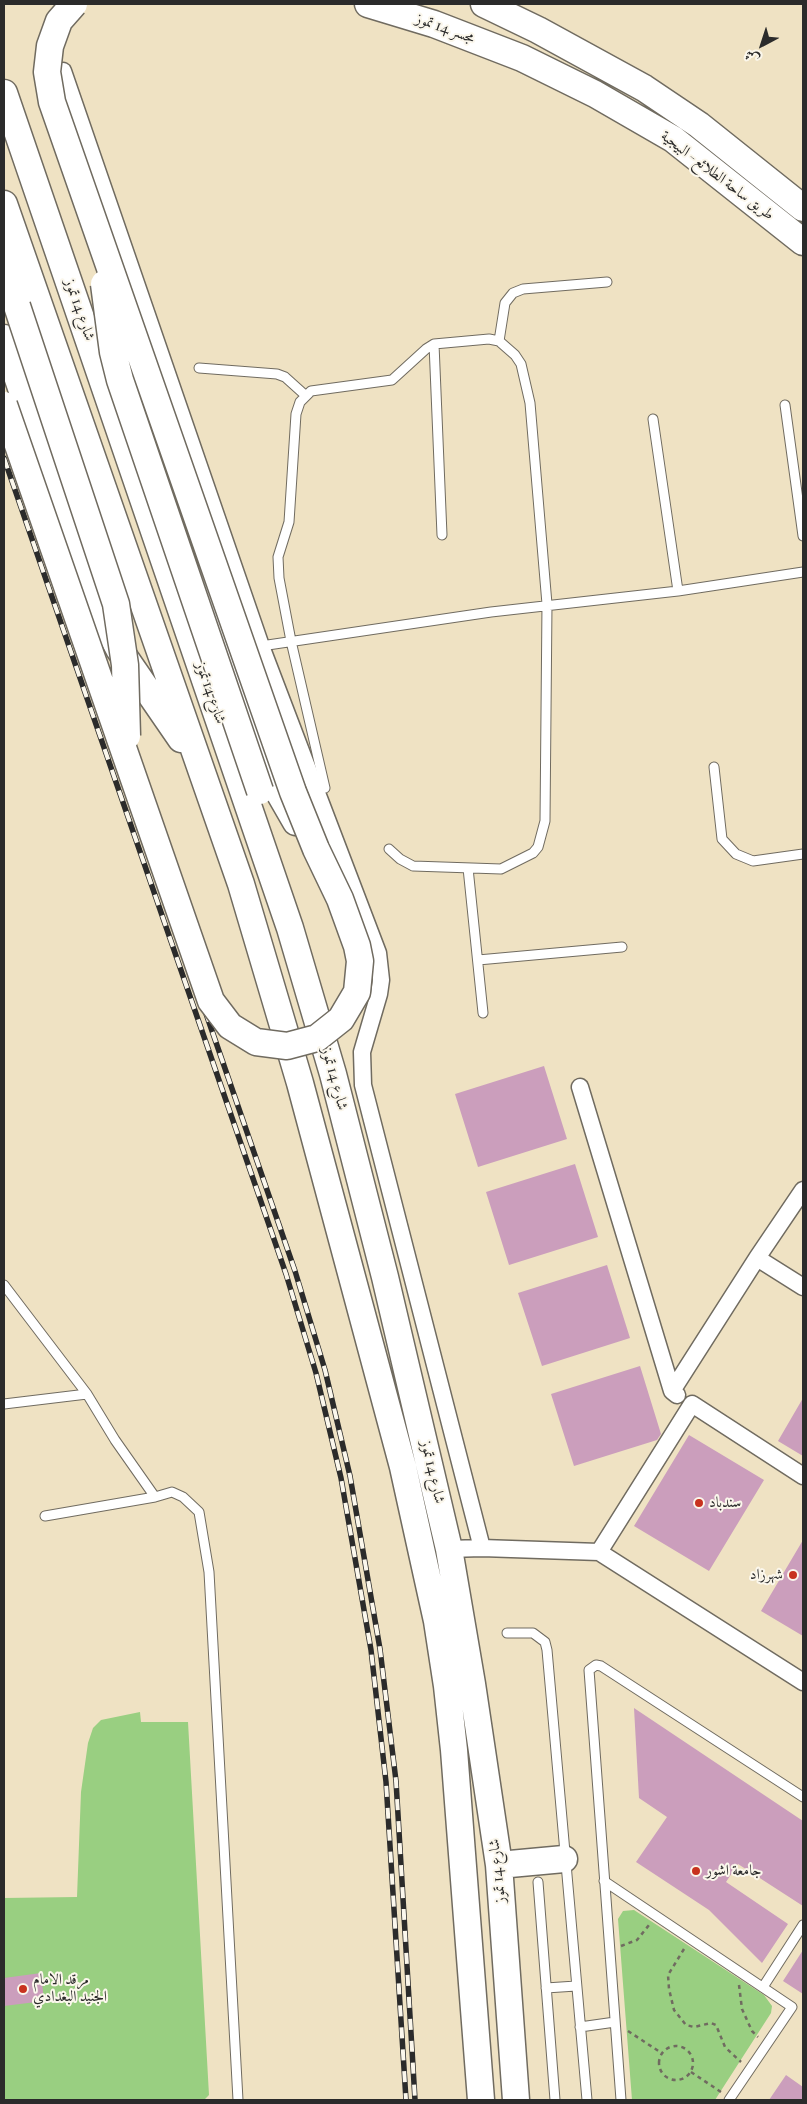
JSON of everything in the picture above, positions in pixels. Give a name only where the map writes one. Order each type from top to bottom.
[{"type":"main road","points":[[4,405],[211,1001],[230,1026],[242,1035],[272,1045],[303,1043],[330,1030],[346,1012],[357,992],[360,961],[340,899],[293,792],[52,102],[48,59],[59,21],[74,4]]},
{"type":"main road","name":"مجسر 14 تموز","points":[[368,4],[434,24],[522,58]]},
{"type":"main road","name":"طريق ساحة الطلائع - البيجية","points":[[484,4],[538,30],[652,93],[699,125],[803,208]]},
{"type":"main road","name":"طريق ساحة الطلائع - البيجية","points":[[522,58],[595,94],[673,139],[803,242]]},
{"type":"main road","name":"شارع 14 تموز","points":[[4,93],[290,928],[340,1101],[410,1375],[449,1549],[499,1865],[516,2100]]},
{"type":"main road","points":[[81,186],[95,238],[106,297],[113,352],[120,380],[260,791],[276,879],[290,928]]},
{"type":"main road","name":"شارع 14 تموز","points":[[4,204],[241,884],[300,1084],[403,1467],[435,1611],[454,1750],[480,2100]]},
{"type":"main road","points":[[45,211],[119,344],[143,404],[278,789],[340,899]]},
{"type":"main road","points":[[4,219],[7,259],[17,306],[116,604],[124,649],[130,758],[140,800]]},
{"type":"main road","points":[[4,338],[86,579],[102,617],[119,649],[189,752],[209,791]]},
{"type":"main road","points":[[499,1865],[564,1859]]},
{"type":"street","points":[[63,71],[261,646],[378,953],[381,980],[379,994],[362,1052],[363,1085],[482,1548]]},
{"type":"street","points":[[580,1087],[672,1391],[803,1476]]},
{"type":"street","points":[[672,1391],[803,1190]]},
{"type":"street","points":[[757,1258],[803,1287]]},
{"type":"street","points":[[599,1552],[692,1404]]},
{"type":"street","points":[[449,1549],[482,1548],[599,1552],[803,1682]]},
{"type":"lane","points":[[499,341],[505,303],[513,293],[523,289],[607,282]]},
{"type":"lane","points":[[325,788],[291,642],[279,578],[278,557],[289,522],[296,414],[305,395],[311,391],[392,380],[434,344],[489,339],[499,341],[515,354],[521,364],[528,394],[547,604],[545,821],[541,838],[533,854],[501,869],[413,866],[400,859],[389,849]]},
{"type":"lane","points":[[434,344],[442,535]]},
{"type":"lane","points":[[198,368],[277,374],[285,377],[305,395]]},
{"type":"lane","points":[[785,405],[803,536]]},
{"type":"lane","points":[[653,419],[678,590]]},
{"type":"lane","points":[[261,646],[547,604],[678,590],[803,572]]},
{"type":"lane","points":[[714,767],[722,839],[736,854],[753,860],[803,854]]},
{"type":"lane","points":[[468,868],[483,1013]]},
{"type":"lane","points":[[478,960],[622,947]]},
{"type":"lane","points":[[4,1285],[87,1394],[115,1440],[155,1497]]},
{"type":"lane","points":[[4,1404],[87,1394]]},
{"type":"lane","points":[[45,1516],[155,1497],[172,1492],[182,1497],[199,1512],[209,1572],[238,2100]]},
{"type":"lane","points":[[506,1632],[533,1633],[545,1642],[587,2100]]},
{"type":"lane","points":[[621,2100],[589,1690],[589,1670],[591,1666],[601,1666],[803,1797]]},
{"type":"lane","points":[[538,1882],[555,2100]]},
{"type":"lane","points":[[604,1882],[792,2007],[730,2099]]},
{"type":"lane","points":[[763,1987],[803,1925]]},
{"type":"lane","points":[[546,1988],[576,1986]]},
{"type":"lane","points":[[580,2027],[615,2022]]},
{"type":"path","points":[[609,1948],[637,1940],[656,1916]]},
{"type":"path","points":[[695,1942],[679,1955],[668,1975],[674,2010],[686,2025],[694,2027],[711,2023],[716,2025],[725,2047],[750,2069]]},
{"type":"path","points":[[739,1971],[742,2009],[752,2031],[767,2045]]},
{"type":"path","points":[[615,2022],[663,2054]]},
{"type":"path","points":[[675,2046],[686,2050],[693,2059],[691,2072],[680,2080],[665,2076],[660,2066],[663,2054],[675,2046]]},
{"type":"path","points":[[691,2072],[730,2099]]},
{"type":"green space","points":[[140,1712],[141,1722],[188,1722],[209,2095],[204,2100],[4,2100],[4,1898],[77,1897],[81,1792],[88,1743],[93,1728],[101,1720]]},
{"type":"green space","points":[[634,1910],[764,1995],[772,2006],[771,2013],[715,2100],[632,2100],[618,1919],[623,1911]]},
{"type":"building","points":[[544,1066],[567,1139],[478,1167],[455,1094]]},
{"type":"building","points":[[575,1164],[598,1237],[509,1265],[486,1192]]},
{"type":"building","points":[[607,1265],[630,1338],[542,1366],[518,1293]]},
{"type":"building","points":[[640,1366],[661,1434],[657,1440],[574,1466],[551,1394]]},
{"type":"building","points":[[803,1398],[803,1456],[778,1441]]},
{"type":"building","name":"سندباد","points":[[689,1435],[764,1480],[709,1571],[634,1526]]},
{"type":"building","name":"شهرزاد","points":[[803,1540],[803,1636],[761,1611]]},
{"type":"building","points":[[634,1708],[803,1821],[803,1906],[738,1864],[726,1882],[788,1924],[762,1963],[709,1910],[636,1862],[667,1817],[639,1798]]},
{"type":"building","points":[[803,1950],[803,1994],[783,1981]]},
{"type":"building","name":"مرقد الامام الجنيد البغدادي","points":[[41,1973],[44,2001],[4,2006],[4,1978]]},
{"type":"building","points":[[786,2075],[803,2087],[803,2100],[769,2100]]},
{"type":"railway","points":[[4,429],[295,1271],[325,1370],[350,1476],[380,1649],[396,1781],[415,2100]]},
{"type":"railway","points":[[4,458],[286,1274],[316,1373],[341,1478],[371,1650],[386,1782],[406,2100]]},
{"type":"place","name":"سندباد","points":[[699,1503]]},
{"type":"place","name":"شهرزاد","points":[[793,1575]]},
{"type":"place","name":"جامعة اشور","points":[[696,1871]]},
{"type":"place","name":"مرقد الامام الجنيد البغدادي","points":[[23,1989]]}]
